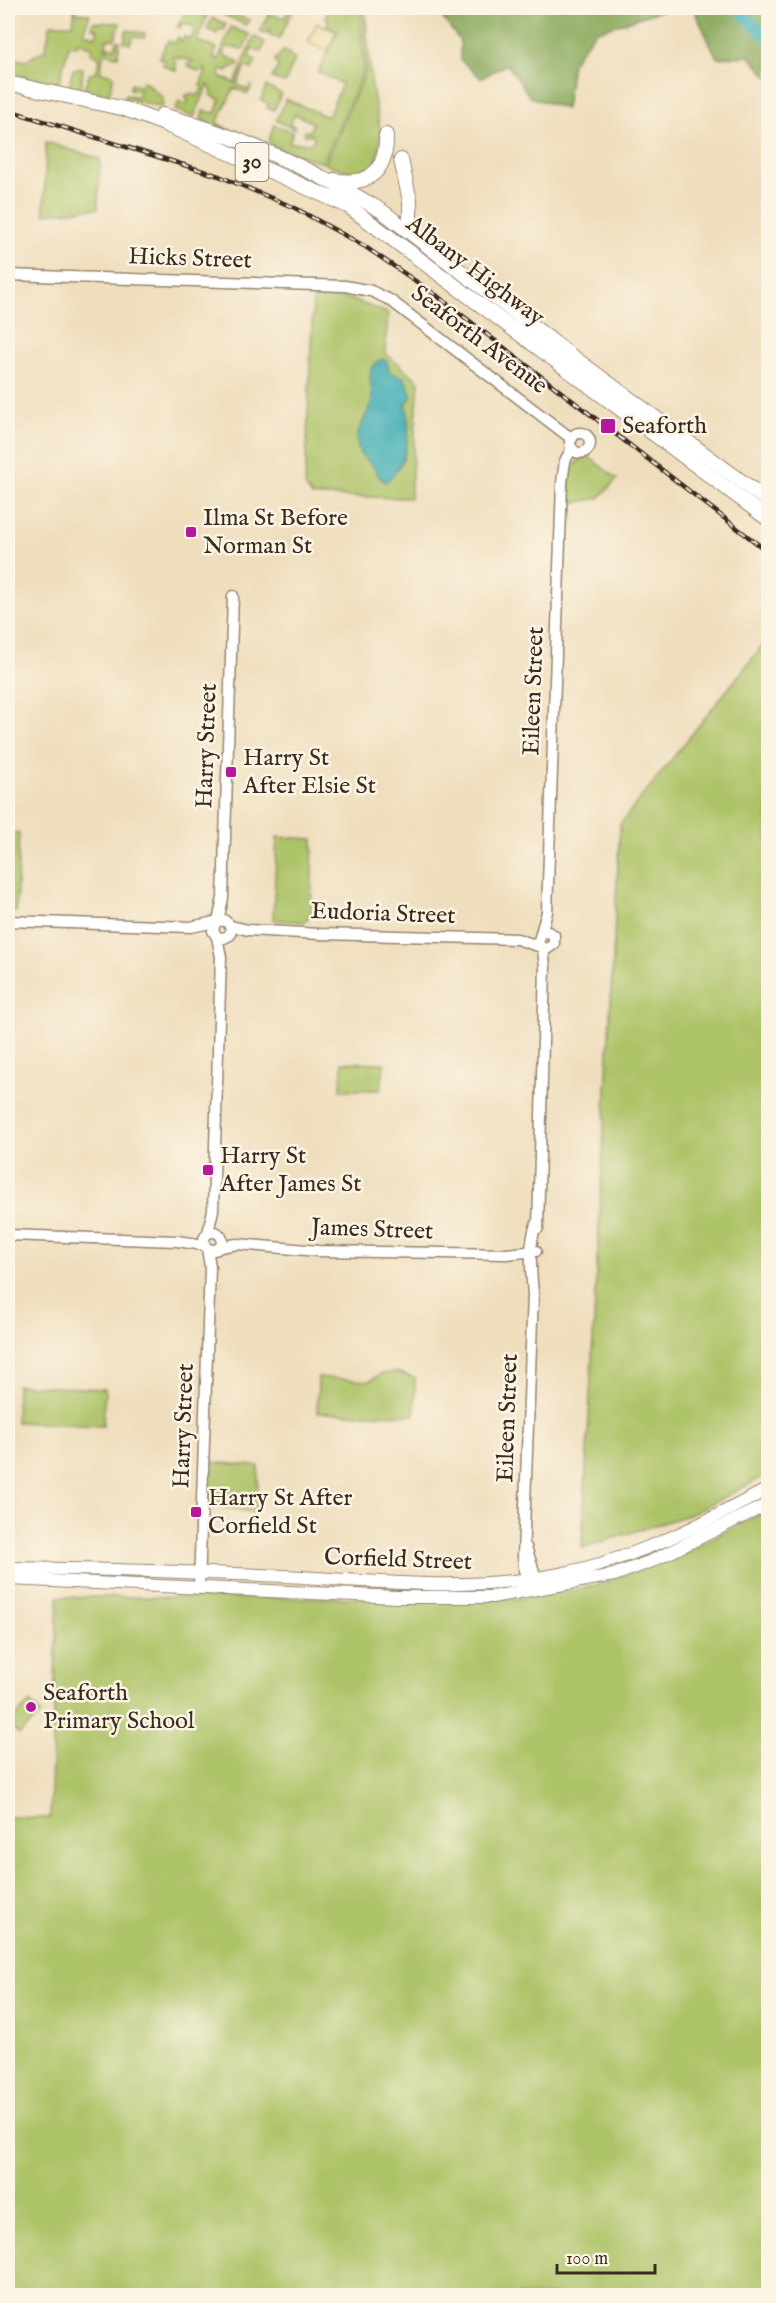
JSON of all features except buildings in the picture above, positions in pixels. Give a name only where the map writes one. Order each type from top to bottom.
[{"type":"highway","name":"Albany Highway","points":[[8,83],[125,109],[167,125],[348,206],[768,519]]},
{"type":"highway","name":"Albany Highway","points":[[125,109],[141,109],[194,124],[323,178],[374,206],[768,501]]},
{"type":"highway","points":[[323,178],[343,182],[375,174],[382,166],[386,154],[386,135]]},
{"type":"highway","points":[[401,160],[410,201],[410,231]]},
{"type":"main road","name":"Corfield Street","points":[[8,1580],[398,1597],[492,1597],[629,1556],[675,1538],[768,1489]]},
{"type":"main road","name":"Corfield Street","points":[[8,1568],[200,1573],[449,1586],[532,1585],[610,1576],[652,1561],[768,1504]]},
{"type":"main road","points":[[26,1568],[32,1573],[64,1573],[67,1583]]},
{"type":"main road","points":[[371,1581],[395,1587],[398,1597]]},
{"type":"street","name":"Hicks Street","points":[[8,275],[345,286],[371,291]]},
{"type":"street","name":"Seaforth Avenue","points":[[371,291],[405,310],[559,427],[575,443]]},
{"type":"street","name":"Eileen Street","points":[[532,1585],[523,1557],[533,1294],[537,1281],[534,1255],[539,1230],[537,1222],[544,940],[547,912],[564,472],[565,461],[575,443]]},
{"type":"street","name":"Harry Street","points":[[199,1587],[233,596]]},
{"type":"street","name":"Eudoria Street","points":[[8,921],[544,940]]},
{"type":"street","name":"James Street","points":[[8,1235],[212,1241],[318,1251],[534,1255]]},
{"type":"green space","points":[[75,8],[77,8],[76,13],[90,14],[83,33],[96,36],[98,29],[92,28],[93,22],[120,23],[115,39],[107,39],[106,46],[115,48],[117,41],[120,41],[118,56],[107,54],[108,49],[105,48],[100,72],[114,75],[109,95],[84,89],[90,73],[96,72],[100,59],[97,55],[91,54],[92,48],[78,42],[77,46],[69,45],[59,83],[8,73],[8,57],[25,61],[45,50],[51,24],[73,24]]},
{"type":"green space","points":[[188,8],[207,16],[197,41],[217,48],[213,58],[218,60],[231,27],[250,35],[243,49],[227,47],[223,54],[239,63],[237,67],[231,67],[227,71],[222,69],[219,76],[235,83],[253,39],[255,37],[265,42],[261,52],[252,49],[249,57],[256,60],[252,69],[245,67],[237,85],[248,90],[252,85],[248,94],[234,88],[217,123],[232,132],[201,120],[203,111],[215,113],[220,100],[211,95],[212,91],[208,85],[194,117],[175,110],[179,101],[186,105],[188,100],[185,96],[191,93],[198,96],[203,87],[200,86],[206,70],[197,71],[187,65],[193,61],[175,57],[173,61],[176,63],[176,71],[163,65],[165,61],[159,58],[168,41],[175,43],[178,37],[182,42],[184,37],[191,39],[196,28],[182,23],[180,28],[177,27]]},
{"type":"green space","points":[[219,8],[249,20],[246,25],[218,12]]},
{"type":"green space","points":[[290,8],[294,8],[279,39],[269,34],[270,29],[266,33],[260,31],[269,14],[284,18]]},
{"type":"green space","points":[[330,8],[360,8],[364,70],[323,163],[271,146],[269,139],[274,125],[293,132],[289,143],[311,143],[315,139],[312,134],[306,136],[304,134],[305,131],[309,132],[313,123],[295,114],[290,124],[295,127],[294,129],[276,120],[286,99],[328,117],[342,84],[318,72],[338,31],[326,25],[329,20],[325,17]]},
{"type":"green space","points":[[363,8],[365,8],[372,89],[381,134],[376,169],[358,174],[325,164],[366,71]]},
{"type":"green space","points":[[435,8],[669,8],[595,32],[572,63],[566,109],[530,97],[507,64],[481,78],[460,60],[460,41]]},
{"type":"green space","points":[[693,8],[768,8],[768,77],[749,56],[717,58]]},
{"type":"green space","points":[[212,18],[226,24],[224,30],[219,29],[217,34],[207,29]]},
{"type":"green space","points":[[127,30],[145,33],[144,38],[133,36],[130,44],[124,42]]},
{"type":"green space","points":[[284,50],[295,59],[285,83],[272,78],[278,66],[275,60]]},
{"type":"green space","points":[[83,68],[81,89],[69,86],[73,69]]},
{"type":"green space","points":[[142,81],[163,98],[162,107],[124,98],[125,95],[138,96],[139,91],[130,89],[131,83],[141,87]]},
{"type":"green space","points":[[266,86],[281,94],[274,110],[267,108],[269,104],[261,100]]},
{"type":"green space","points":[[46,142],[100,159],[98,208],[44,214]]},
{"type":"green space","points":[[313,298],[347,298],[388,313],[385,353],[419,381],[410,498],[312,496],[305,486]]},
{"type":"green space","points":[[588,456],[617,479],[599,498],[567,504],[572,469],[581,459]]},
{"type":"green space","points":[[768,639],[768,1474],[694,1513],[582,1548],[620,824]]},
{"type":"green space","points":[[8,833],[19,833],[16,912],[8,911]]},
{"type":"green space","points":[[277,837],[313,839],[311,914],[305,922],[273,920]]},
{"type":"green space","points":[[342,1062],[384,1063],[381,1090],[341,1090]]},
{"type":"green space","points":[[396,1372],[415,1378],[415,1415],[317,1413],[318,1377],[369,1381],[381,1374]]},
{"type":"green space","points":[[17,1385],[105,1389],[103,1426],[16,1422]]},
{"type":"green space","points":[[209,1462],[259,1466],[256,1513],[207,1504]]},
{"type":"green space","points":[[768,1510],[768,2295],[8,2296],[8,1817],[50,1818],[58,1597],[527,1598],[601,1584],[689,1550]]},
{"type":"green space","points":[[30,1702],[41,1714],[19,1735],[8,1723]]},
{"type":"sand","points":[[317,23],[336,32],[327,52],[308,42]]},
{"type":"water","points":[[382,359],[387,361],[390,373],[404,377],[412,395],[406,405],[408,436],[403,457],[399,467],[385,482],[362,456],[357,439],[371,403],[370,371]]},
{"type":"waterway","points":[[737,8],[768,38]]},
{"type":"railway","points":[[8,110],[219,176],[295,208],[364,246],[436,295],[768,552]]},
{"type":"place","name":"Seaforth","points":[[608,426]]},
{"type":"place","name":"Ilma St Before Norman St","points":[[191,532]]},
{"type":"place","name":"Harry St After Elsie St","points":[[231,772]]},
{"type":"place","name":"Harry St After James St","points":[[208,1170]]},
{"type":"place","name":"Harry St After Corfield St","points":[[196,1512]]},
{"type":"place","name":"Seaforth Primary School","points":[[31,1707]]}]
